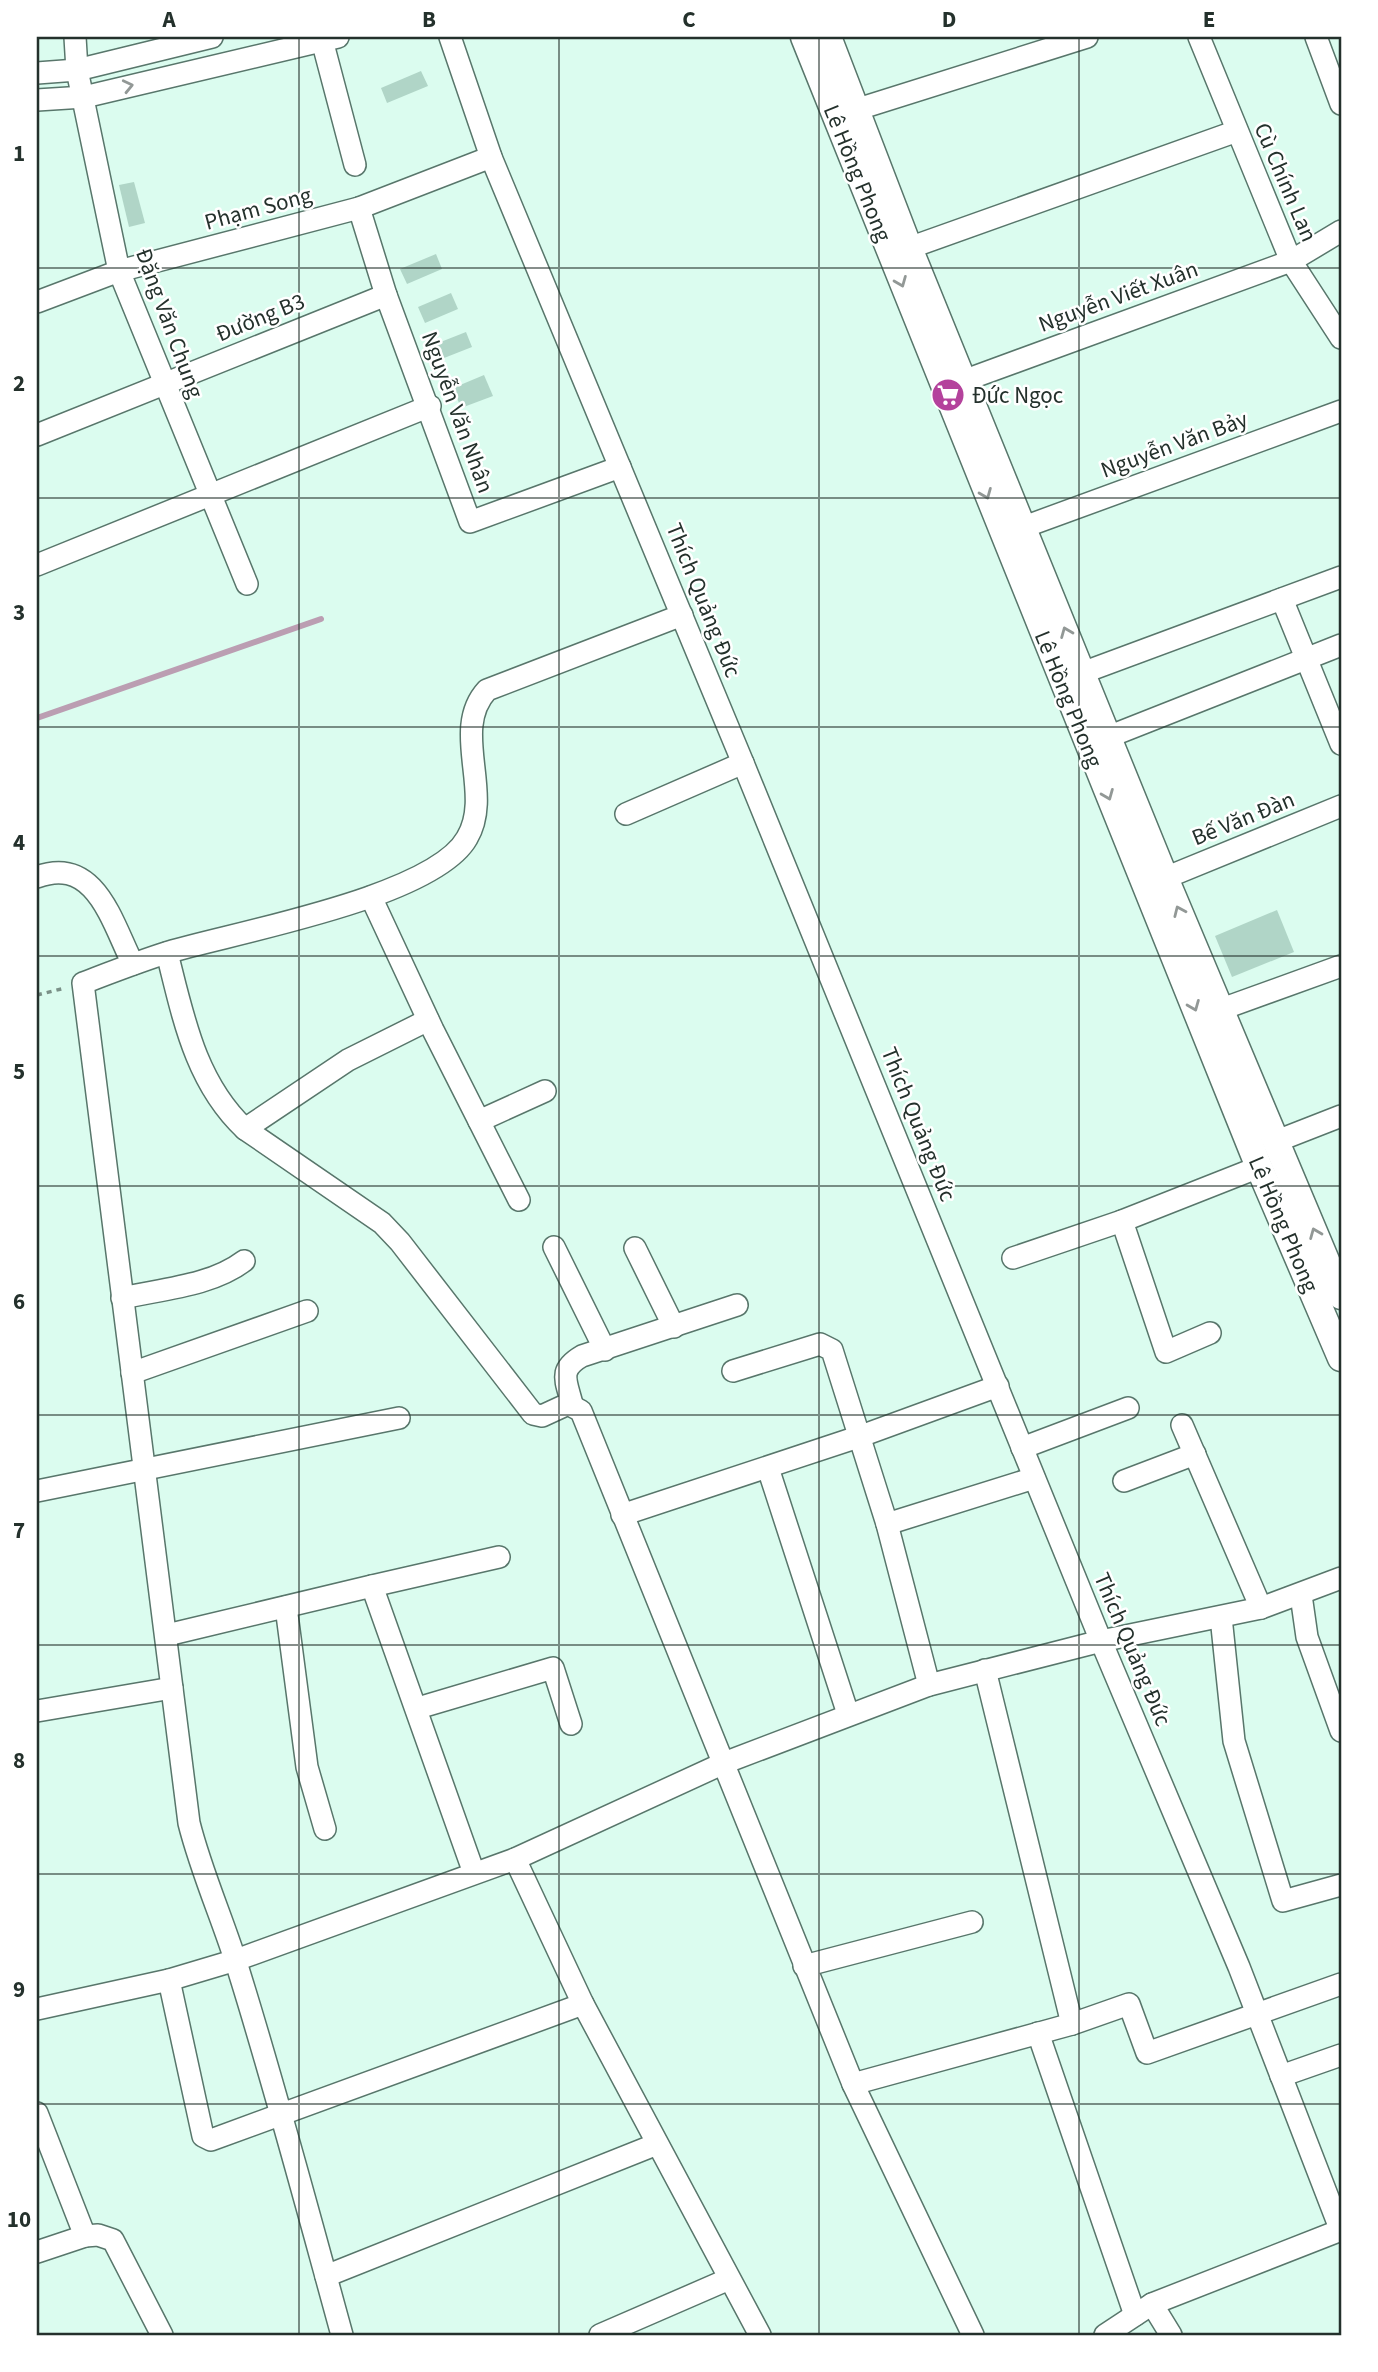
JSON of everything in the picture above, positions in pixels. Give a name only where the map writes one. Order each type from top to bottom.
[{"type":"main road","name":"Lê Hồng Phong","points":[[804,37],[855,110],[1108,737],[1155,882],[1222,1010],[1277,1141],[1334,1260],[1341,1296]]},
{"type":"main road","name":"Lê Hồng Phong","points":[[828,37],[831,78],[1155,882],[1259,1167],[1341,1358]]},
{"type":"street","name":"Đặng Văn Chung","points":[[75,37],[77,70],[119,271],[163,385],[247,584]]},
{"type":"street","points":[[37,73],[77,70],[212,37]]},
{"type":"street","name":"Thích Quảng Đức","points":[[450,37],[491,157],[743,763],[1101,1641],[1258,2015],[1341,2231]]},
{"type":"street","points":[[855,110],[1032,45],[1087,37]]},
{"type":"street","name":"Cù Chính Lan","points":[[1199,37],[1291,261],[1341,338]]},
{"type":"street","points":[[1316,37],[1341,104]]},
{"type":"street","points":[[37,100],[83,97],[330,38],[355,165]]},
{"type":"street","points":[[909,248],[1237,131]]},
{"type":"street","name":"Phạm Song","points":[[37,302],[119,271],[359,208],[491,157]]},
{"type":"street","name":"Nguyễn Văn Nhân","points":[[359,208],[386,295],[430,406],[470,522],[620,467]]},
{"type":"street","name":"Nguyễn Viết Xuân","points":[[963,381],[1291,261],[1341,231]]},
{"type":"street","name":"Đường B3","points":[[37,435],[386,295]]},
{"type":"street","points":[[37,565],[430,406]]},
{"type":"street","name":"Nguyễn Văn Bảy","points":[[1024,527],[1341,411]]},
{"type":"street","points":[[1082,673],[1341,577]]},
{"type":"street","points":[[1282,598],[1341,744]]},
{"type":"street","points":[[342,2335],[283,2115],[236,1960],[200,1866],[189,1823],[83,983],[167,953],[371,897],[416,881],[439,868],[457,853],[468,838],[478,802],[473,710],[487,690],[682,615]]},
{"type":"street","points":[[1108,737],[1341,645]]},
{"type":"street","points":[[626,814],[743,763]]},
{"type":"street","name":"Bế Văn Đàn","points":[[1155,882],[1341,806]]},
{"type":"street","points":[[37,877],[52,871],[73,873],[94,887],[133,964]]},
{"type":"street","points":[[371,897],[428,1020],[519,1200]]},
{"type":"street","points":[[167,953],[191,1046],[200,1068],[229,1114],[245,1129],[382,1223],[400,1242],[533,1414],[542,1416],[572,1404]]},
{"type":"street","points":[[1222,1010],[1341,966]]},
{"type":"street","points":[[245,1129],[348,1060],[428,1020]]},
{"type":"street","points":[[479,1121],[544,1091]]},
{"type":"street","points":[[1277,1141],[1341,1116]]},
{"type":"street","points":[[1013,1258],[1122,1221],[1259,1167]]},
{"type":"street","points":[[1122,1221],[1166,1352],[1210,1333]]},
{"type":"street","points":[[554,1247],[605,1350]]},
{"type":"street","points":[[635,1248],[674,1326]]},
{"type":"street","points":[[122,1298],[214,1278],[244,1261]]},
{"type":"street","points":[[737,1305],[582,1356],[565,1369],[572,1404],[581,1411],[853,2084],[973,2335]]},
{"type":"street","points":[[132,1373],[307,1311]]},
{"type":"street","points":[[733,1371],[820,1344],[827,1345],[861,1436],[929,1685]]},
{"type":"street","points":[[622,1515],[768,1468],[998,1386]]},
{"type":"street","points":[[1022,1448],[1128,1409]]},
{"type":"street","points":[[37,1491],[399,1418]]},
{"type":"street","points":[[1182,1424],[1261,1608]]},
{"type":"street","points":[[1124,1482],[1195,1454]]},
{"type":"street","points":[[768,1468],[848,1714]]},
{"type":"street","points":[[887,1524],[1034,1478]]},
{"type":"street","points":[[167,1635],[499,1556]]},
{"type":"street","points":[[372,1586],[418,1708],[474,1873]]},
{"type":"street","points":[[37,2003],[169,1980],[236,1960],[515,1859],[724,1763],[929,1685],[1101,1641],[1261,1608],[1339,1586]]},
{"type":"street","points":[[1301,1595],[1307,1637],[1341,1731]]},
{"type":"street","points":[[286,1607],[307,1767],[326,1829]]},
{"type":"street","points":[[1221,1617],[1234,1741],[1283,1901],[1341,1885]]},
{"type":"street","points":[[418,1708],[553,1668],[571,1724]]},
{"type":"street","points":[[985,1670],[1072,2024]]},
{"type":"street","points":[[37,1712],[172,1688]]},
{"type":"street","points":[[515,1859],[583,2004],[760,2335]]},
{"type":"street","points":[[804,1966],[972,1922]]},
{"type":"street","points":[[169,1980],[203,2136],[211,2140],[583,2004]]},
{"type":"street","points":[[853,2084],[1072,2024],[1129,2004],[1147,2053],[1341,1984]]},
{"type":"street","points":[[1038,2033],[1143,2310],[1171,2335]]},
{"type":"street","points":[[1281,2076],[1341,2055]]},
{"type":"street","points":[[37,2113],[85,2236]]},
{"type":"street","points":[[326,2276],[657,2144]]},
{"type":"street","points":[[1105,2335],[1143,2310],[1341,2231]]},
{"type":"street","points":[[37,2252],[85,2236],[98,2235],[113,2241],[162,2335]]},
{"type":"street","points":[[600,2335],[729,2279]]},
{"type":"path","points":[[37,995],[83,983]]},
{"type":"building","points":[[421,71],[428,86],[387,103],[381,88]]},
{"type":"building","points":[[134,182],[145,223],[129,227],[119,185]]},
{"type":"building","points":[[436,254],[442,269],[407,284],[400,269]]},
{"type":"building","points":[[451,293],[458,309],[425,323],[418,307]]},
{"type":"building","points":[[466,332],[472,347],[439,360],[433,345]]},
{"type":"building","points":[[484,375],[493,396],[461,408],[453,388]]},
{"type":"building","points":[[1277,910],[1294,952],[1232,977],[1215,936]]},
{"type":"waterway","points":[[37,718],[321,619]]},
{"type":"place","name":"Đức Ngọc","points":[[948,395]]}]
